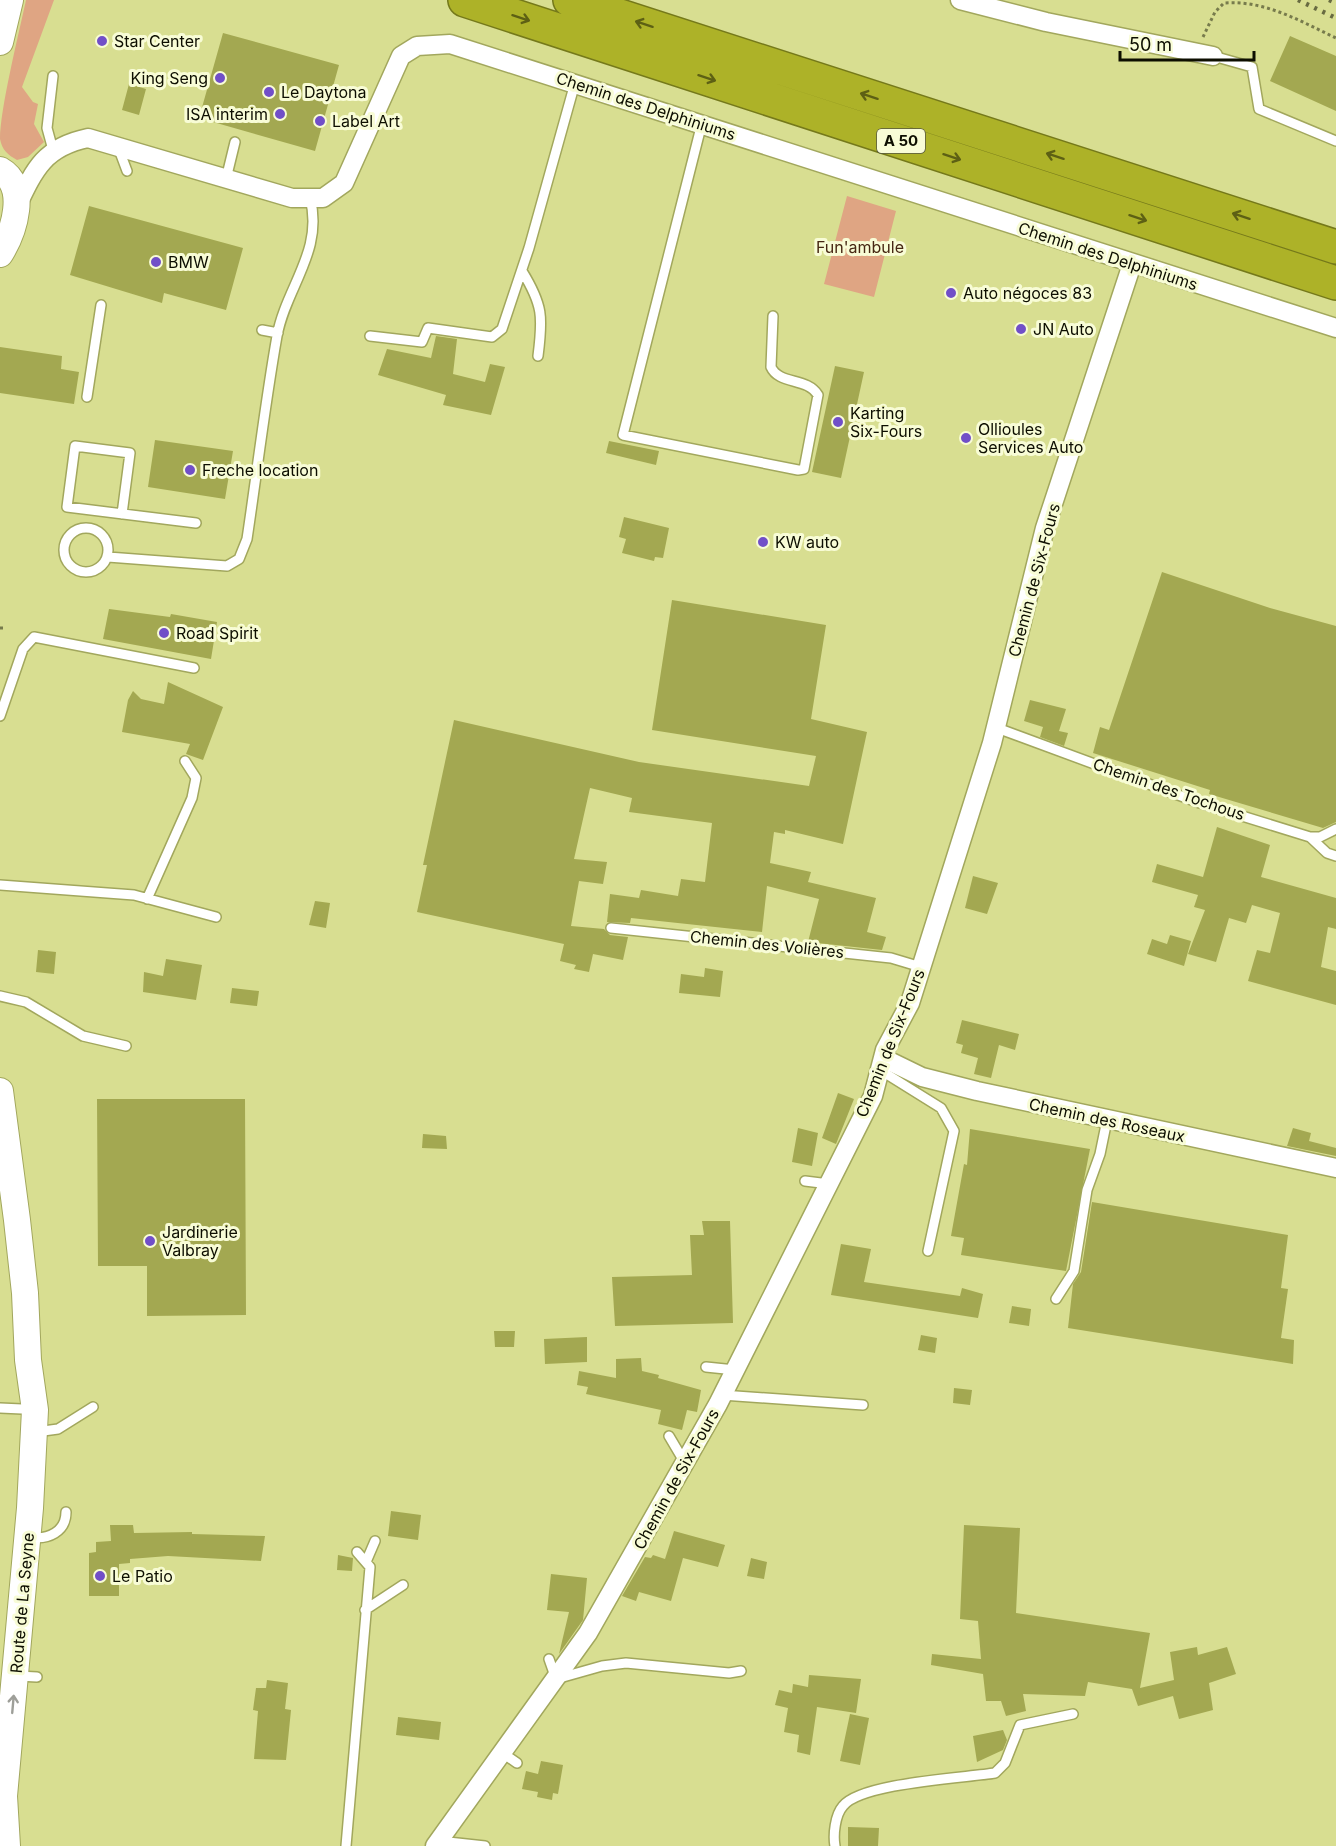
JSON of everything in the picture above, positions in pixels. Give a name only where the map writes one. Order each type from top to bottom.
[{"type":"highway","name":"A 50","points":[[465,0],[1336,283]]},
{"type":"highway","name":"A 50","points":[[570,0],[1336,247]]},
{"type":"main road","points":[[0,42],[10,0]]},
{"type":"main road","points":[[0,254],[16,208],[16,188],[4,173]]},
{"type":"main road","name":"Route de La Seyne","points":[[0,1091],[25,1293],[28,1360],[35,1410],[28,1537],[26,1677],[4,1796],[7,1846]]},
{"type":"main road","name":"Route de La Seyne","points":[[0,1647],[11,1409],[28,1360]]},
{"type":"street","points":[[960,0],[1046,22],[1204,55]]},
{"type":"street","name":"Chemin des Delphiniums","points":[[16,208],[38,165],[53,150],[69,142],[88,138],[292,198],[323,198],[344,183],[401,56],[417,46],[450,44],[1336,328]]},
{"type":"street","name":"Chemin des Delphiniums","points":[[4,173],[38,165]]},
{"type":"street","name":"Chemin de Six-Fours","points":[[437,1843],[510,1759],[556,1679],[588,1633],[650,1534],[873,1096],[881,1064],[909,1003],[997,728],[1045,528],[1132,264]]},
{"type":"street","name":"Chemin des Roseaux","points":[[881,1064],[922,1077],[1107,1120],[1336,1168]]},
{"type":"lane","points":[[1204,55],[1252,68],[1259,109],[1336,141]]},
{"type":"lane","points":[[53,76],[47,128],[53,150]]},
{"type":"lane","points":[[370,336],[422,342],[428,328],[492,337],[502,329],[522,271],[575,83]]},
{"type":"lane","points":[[702,123],[623,435],[798,470],[804,469],[818,395],[813,388],[801,381],[782,378],[773,373],[771,367],[773,316]]},
{"type":"lane","points":[[226,179],[235,142]]},
{"type":"lane","points":[[118,147],[127,171]]},
{"type":"lane","points":[[108,557],[227,566],[239,559],[247,539],[278,333],[314,237],[315,218],[310,198]]},
{"type":"lane","points":[[522,271],[533,289],[543,319],[538,356]]},
{"type":"lane","points":[[87,397],[101,305]]},
{"type":"lane","points":[[262,330],[278,333]]},
{"type":"lane","points":[[122,514],[130,453],[75,446],[68,507],[122,514],[196,523]]},
{"type":"lane","points":[[83,528],[98,531],[107,543],[108,557],[99,569],[91,572],[77,571],[71,567],[64,554],[66,540],[71,534],[83,528]]},
{"type":"lane","points":[[0,716],[23,649],[34,637],[194,668]]},
{"type":"lane","name":"Chemin des Tochous","points":[[997,728],[1200,803],[1310,837],[1327,853],[1336,856]]},
{"type":"lane","points":[[147,899],[192,798],[196,778],[185,761]]},
{"type":"lane","points":[[1310,837],[1320,837],[1336,829]]},
{"type":"lane","points":[[0,885],[134,895],[216,917]]},
{"type":"lane","name":"Chemin des Volières","points":[[611,928],[799,945],[891,958],[921,967]]},
{"type":"lane","points":[[0,996],[26,1002],[83,1036],[126,1046]]},
{"type":"lane","points":[[881,1064],[941,1108],[954,1131],[928,1251]]},
{"type":"lane","points":[[1056,1299],[1074,1271],[1087,1190],[1100,1154],[1107,1120]]},
{"type":"lane","points":[[806,1181],[829,1184]]},
{"type":"lane","points":[[706,1367],[735,1370]]},
{"type":"lane","points":[[722,1395],[863,1405]]},
{"type":"lane","points":[[34,1432],[58,1429],[93,1407]]},
{"type":"lane","points":[[669,1436],[685,1463]]},
{"type":"lane","points":[[28,1537],[43,1539],[56,1533],[66,1521],[66,1512]]},
{"type":"lane","points":[[366,1562],[375,1541]]},
{"type":"lane","points":[[346,1846],[370,1566],[357,1552]]},
{"type":"lane","points":[[365,1610],[403,1585]]},
{"type":"lane","points":[[549,1659],[556,1679],[602,1666],[626,1664],[729,1673],[741,1671]]},
{"type":"lane","points":[[835,1846],[835,1827],[842,1806],[857,1796],[896,1786],[995,1773],[1005,1763],[1020,1725],[1073,1714]]},
{"type":"lane","points":[[437,1843],[484,1846]]},
{"type":"path","points":[[1204,55],[1215,12],[1224,3],[1237,1],[1262,4],[1336,38]]},
{"type":"green space","points":[[26,0],[54,0],[22,87],[33,102],[38,104],[34,124],[44,142],[28,157],[17,160],[6,152],[0,139],[6,91]]},
{"type":"green space","name":"Fun'ambule","points":[[847,196],[896,211],[874,297],[824,284]]},
{"type":"building","name":"Le Daytona","points":[[223,33],[339,65],[315,151],[199,118]]},
{"type":"building","points":[[1290,36],[1336,56],[1336,111],[1270,81]]},
{"type":"building","points":[[129,84],[146,89],[139,115],[122,110]]},
{"type":"building","name":"BMW","points":[[89,206],[243,248],[226,310],[164,293],[162,303],[70,275]]},
{"type":"building","points":[[436,336],[457,339],[453,374],[485,382],[490,364],[505,367],[491,415],[443,405],[446,395],[378,375],[387,349],[431,358]]},
{"type":"building","points":[[0,347],[62,356],[61,369],[79,372],[74,404],[0,393]]},
{"type":"building","name":"Karting Six-Fours","points":[[835,366],[864,372],[841,478],[812,472]]},
{"type":"building","name":"Freche location","points":[[155,440],[233,451],[225,499],[148,487]]},
{"type":"building","points":[[609,441],[659,451],[656,465],[606,453]]},
{"type":"building","points":[[624,517],[669,528],[663,558],[655,557],[654,561],[622,553],[626,539],[619,537]]},
{"type":"building","points":[[1162,572],[1270,608],[1336,626],[1336,822],[1323,828],[1209,794],[1210,790],[1093,753],[1100,727],[1109,730]]},
{"type":"building","points":[[672,600],[826,625],[811,719],[867,732],[843,844],[785,830],[785,834],[774,832],[770,863],[811,872],[808,882],[876,898],[867,932],[886,937],[882,950],[808,942],[819,899],[767,886],[762,932],[631,918],[630,923],[607,922],[610,894],[639,898],[641,890],[678,896],[681,879],[705,882],[712,823],[629,812],[632,798],[590,788],[574,859],[607,862],[603,884],[579,881],[571,926],[604,929],[610,935],[628,937],[623,960],[593,954],[589,972],[574,969],[576,965],[560,961],[564,944],[417,912],[427,865],[423,865],[454,720],[639,762],[809,786],[816,756],[652,730]]},
{"type":"building","points":[[109,609],[170,617],[171,614],[217,622],[211,659],[103,639]]},
{"type":"building","points":[[168,682],[223,707],[203,760],[186,754],[190,744],[122,732],[128,700],[133,691],[141,699],[164,704]]},
{"type":"building","points":[[1030,700],[1066,709],[1059,731],[1068,733],[1064,746],[1040,737],[1043,727],[1024,721]]},
{"type":"building","points":[[1217,827],[1270,845],[1261,877],[1336,898],[1336,929],[1328,927],[1321,967],[1336,971],[1336,1005],[1248,981],[1257,950],[1270,953],[1280,913],[1252,905],[1246,923],[1229,918],[1216,962],[1188,954],[1205,910],[1194,907],[1198,895],[1152,882],[1157,864],[1203,877]]},
{"type":"building","points":[[973,876],[998,883],[987,914],[965,908]]},
{"type":"building","points":[[315,901],[330,903],[326,928],[309,925]]},
{"type":"building","points":[[1170,935],[1191,941],[1184,966],[1147,954],[1152,939],[1167,944]]},
{"type":"building","points":[[38,950],[56,952],[54,974],[36,972]]},
{"type":"building","points":[[166,959],[202,965],[196,1000],[143,992],[144,972],[163,976]]},
{"type":"building","points":[[705,968],[723,971],[720,997],[679,993],[681,974],[704,977]]},
{"type":"building","points":[[232,988],[259,991],[257,1006],[230,1003]]},
{"type":"building","points":[[962,1020],[1019,1034],[1015,1050],[999,1045],[991,1078],[974,1074],[978,1058],[961,1053],[963,1045],[956,1043]]},
{"type":"building","points":[[838,1093],[854,1099],[836,1144],[822,1138]]},
{"type":"building","points":[[97,1099],[245,1099],[246,1315],[147,1316],[147,1266],[98,1266]]},
{"type":"building","points":[[798,1128],[818,1133],[812,1166],[792,1162]]},
{"type":"building","points":[[1293,1128],[1311,1133],[1309,1141],[1336,1148],[1336,1156],[1287,1146]]},
{"type":"building","points":[[970,1129],[1090,1149],[1066,1271],[961,1255],[964,1238],[951,1236],[964,1164],[967,1165]]},
{"type":"building","points":[[423,1134],[446,1136],[447,1149],[422,1148]]},
{"type":"building","points":[[1092,1202],[1288,1235],[1281,1288],[1288,1289],[1281,1338],[1294,1340],[1293,1364],[1068,1328],[1073,1284],[1081,1272]]},
{"type":"building","points":[[702,1221],[730,1221],[733,1323],[615,1326],[612,1277],[692,1275],[690,1235],[704,1235]]},
{"type":"building","points":[[841,1244],[871,1249],[864,1282],[960,1296],[962,1288],[983,1294],[978,1318],[831,1295]]},
{"type":"building","points":[[1012,1306],[1031,1309],[1029,1326],[1009,1323]]},
{"type":"building","points":[[494,1331],[515,1331],[514,1347],[495,1347]]},
{"type":"building","points":[[921,1335],[937,1338],[935,1353],[918,1350]]},
{"type":"building","points":[[587,1337],[587,1362],[545,1364],[544,1339]]},
{"type":"building","points":[[641,1358],[642,1371],[701,1390],[697,1412],[687,1410],[682,1430],[658,1424],[661,1410],[586,1394],[588,1387],[577,1385],[579,1371],[616,1378],[616,1359]]},
{"type":"building","points":[[954,1388],[972,1390],[970,1405],[953,1403]]},
{"type":"building","points":[[391,1511],[421,1515],[418,1540],[388,1536]]},
{"type":"building","points":[[110,1525],[133,1525],[134,1533],[192,1532],[192,1534],[265,1536],[261,1561],[168,1556],[130,1559],[130,1563],[119,1564],[119,1596],[89,1596],[89,1553],[96,1552],[96,1542],[111,1541]]},
{"type":"building","points":[[964,1525],[1020,1528],[1016,1613],[1150,1633],[1140,1688],[1174,1680],[1170,1652],[1197,1647],[1198,1655],[1227,1647],[1236,1674],[1209,1683],[1213,1710],[1179,1719],[1173,1696],[1138,1706],[1132,1689],[1088,1682],[1085,1696],[1023,1694],[1026,1711],[1006,1716],[1001,1701],[986,1701],[983,1674],[931,1665],[932,1654],[981,1659],[978,1621],[960,1619]]},
{"type":"building","points":[[674,1531],[725,1545],[718,1567],[683,1558],[671,1601],[639,1592],[636,1601],[622,1596],[645,1557],[651,1558],[653,1555],[665,1559]]},
{"type":"building","points":[[338,1555],[353,1558],[352,1571],[337,1570]]},
{"type":"building","points":[[751,1558],[767,1562],[764,1579],[747,1576]]},
{"type":"building","points":[[551,1574],[587,1578],[583,1620],[559,1654],[569,1612],[547,1610]]},
{"type":"building","points":[[809,1675],[861,1679],[856,1713],[817,1707],[810,1755],[797,1752],[799,1735],[784,1732],[788,1708],[775,1705],[779,1690],[792,1693],[793,1684],[808,1687]]},
{"type":"building","points":[[267,1680],[288,1683],[285,1709],[291,1710],[286,1760],[254,1759],[258,1711],[253,1710],[256,1688],[266,1688]]},
{"type":"building","points":[[850,1714],[869,1718],[860,1765],[840,1761]]},
{"type":"building","points":[[398,1717],[441,1722],[439,1740],[396,1735]]},
{"type":"building","points":[[1003,1730],[1007,1740],[1003,1750],[977,1762],[973,1736]]},
{"type":"building","points":[[541,1761],[563,1765],[558,1794],[553,1793],[552,1800],[537,1797],[538,1792],[522,1789],[526,1771],[538,1774]]},
{"type":"building","points":[[848,1827],[879,1828],[878,1846],[848,1846]]},
{"type":"railway","points":[[1298,0],[1336,18]]},
{"type":"railway","points":[[1329,0],[1336,3]]},
{"type":"place","name":"Star Center","points":[[102,41]]},
{"type":"place","name":"King Seng","points":[[220,78]]},
{"type":"place","name":"Le Daytona","points":[[269,92]]},
{"type":"place","name":"ISA interim","points":[[280,114]]},
{"type":"place","name":"Label Art","points":[[320,121]]},
{"type":"place","name":"BMW","points":[[156,262]]},
{"type":"place","name":"Auto négoces 83","points":[[951,293]]},
{"type":"place","name":"JN Auto","points":[[1021,329]]},
{"type":"place","name":"Karting Six-Fours","points":[[838,422]]},
{"type":"place","name":"Ollioules Services Auto","points":[[966,438]]},
{"type":"place","name":"Freche location","points":[[190,470]]},
{"type":"place","name":"KW auto","points":[[763,542]]},
{"type":"place","name":"Road Spirit","points":[[164,633]]},
{"type":"place","name":"Jardinerie Valbray","points":[[150,1241]]},
{"type":"place","name":"Le Patio","points":[[100,1576]]}]
